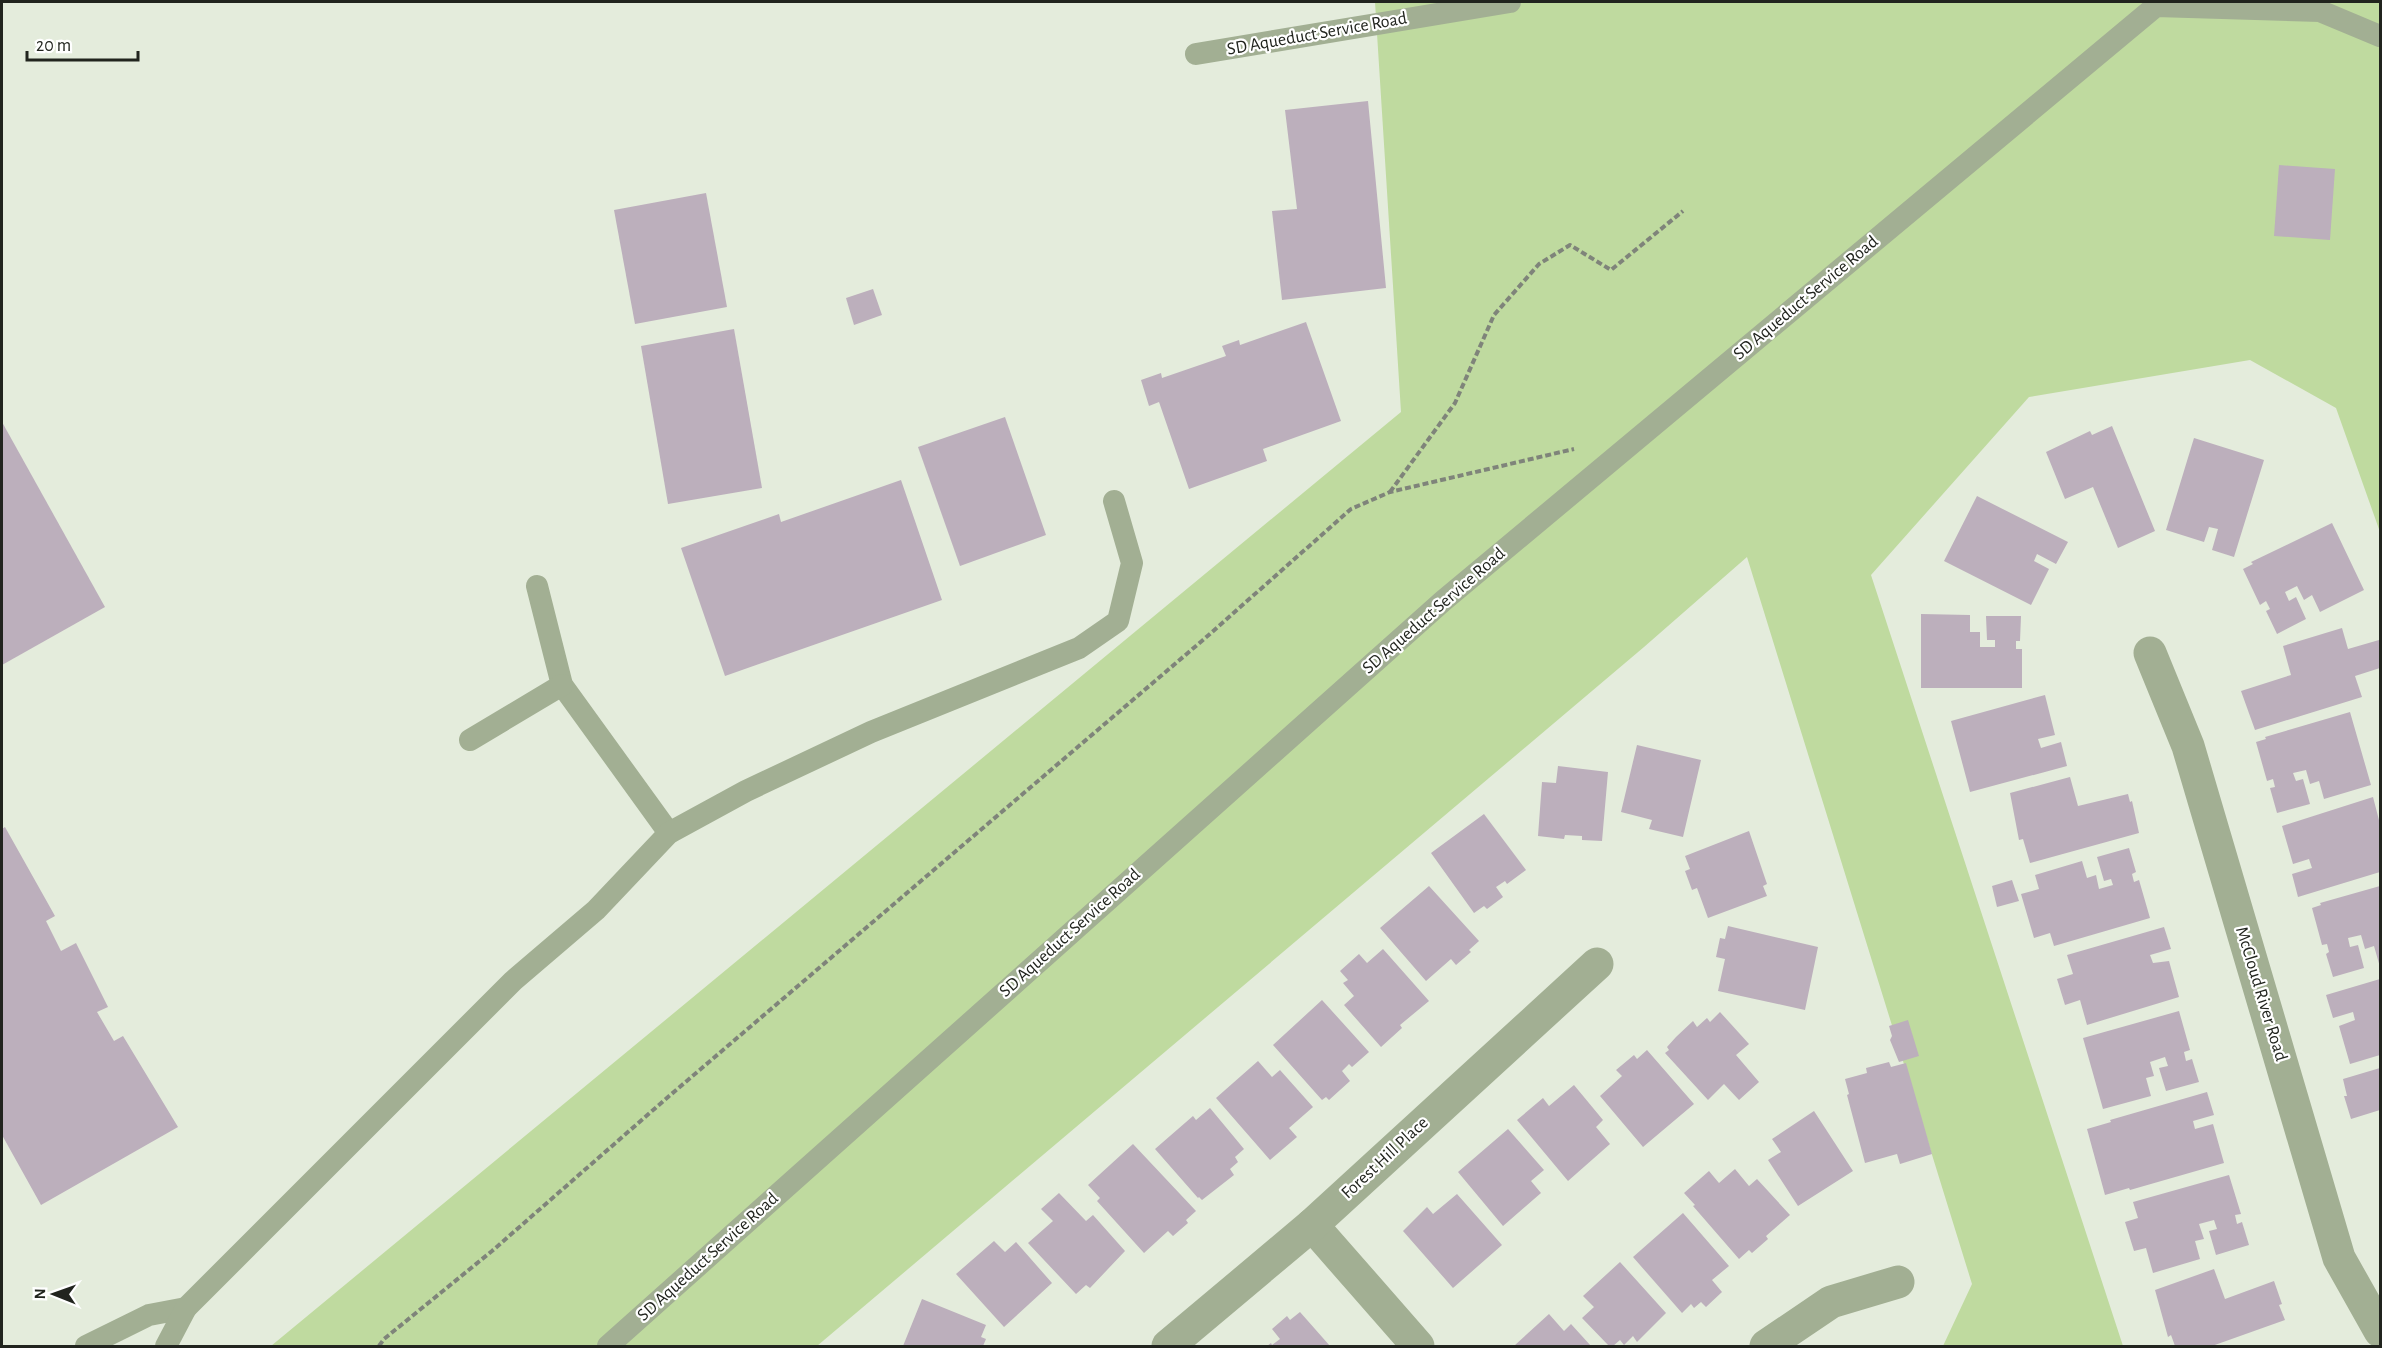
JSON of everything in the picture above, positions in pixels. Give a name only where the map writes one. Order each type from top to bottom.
[{"type":"street","name":"McCloud River Road","points":[[2150,653],[2188,746],[2339,1258],[2380,1331]]},
{"type":"street","name":"Forest Hill Place","points":[[1168,1347],[1312,1225],[1597,964]]},
{"type":"street","points":[[1312,1225],[1418,1347]]},
{"type":"street","points":[[1766,1347],[1831,1302],[1898,1282]]},
{"type":"lane","name":"SD Aqueduct Service Road","points":[[1196,54],[1510,2]]},
{"type":"lane","name":"SD Aqueduct Service Road","points":[[608,1347],[1443,601],[2156,6],[2318,6],[2380,36]]},
{"type":"lane","points":[[166,1347],[186,1308],[513,981],[596,910],[669,833],[746,791],[870,732],[1079,648],[1118,621],[1132,563],[1114,501]]},
{"type":"lane","points":[[537,586],[562,686],[669,833]]},
{"type":"lane","points":[[470,740],[562,686]]},
{"type":"lane","points":[[86,1347],[149,1315],[186,1308]]},
{"type":"path","points":[[1389,492],[1455,403],[1494,315],[1539,264],[1570,245],[1611,270],[1683,211]]},
{"type":"path","points":[[379,1347],[384,1339],[492,1251],[676,1089],[1203,640],[1351,509],[1389,492],[1575,449]]},
{"type":"green space","points":[[1375,2],[2380,2],[2380,532],[2336,408],[2250,360],[2029,397],[1871,575],[2123,1346],[1943,1346],[1972,1284],[1747,557],[1644,647],[817,1346],[271,1346],[1401,412]]},
{"type":"building","points":[[1368,101],[1386,288],[1282,300],[1272,211],[1297,209],[1285,110]]},
{"type":"building","points":[[2279,165],[2335,169],[2330,240],[2274,236]]},
{"type":"building","points":[[706,193],[727,307],[635,324],[614,210]]},
{"type":"building","points":[[873,289],[882,315],[854,325],[846,298]]},
{"type":"building","points":[[1306,322],[1341,421],[1263,449],[1267,461],[1189,489],[1159,402],[1149,406],[1141,380],[1161,373],[1162,378],[1226,356],[1222,346],[1239,340],[1240,345]]},
{"type":"building","points":[[734,329],[762,488],[668,504],[641,346]]},
{"type":"building","points":[[1005,417],[1046,535],[960,566],[918,447]]},
{"type":"building","points":[[2,422],[105,607],[2,665]]},
{"type":"building","points":[[2112,426],[2155,531],[2118,548],[2093,487],[2065,499],[2046,452],[2090,431],[2092,435]]},
{"type":"building","points":[[2194,438],[2264,460],[2234,557],[2212,550],[2218,529],[2209,527],[2204,542],[2166,530]]},
{"type":"building","points":[[901,480],[942,600],[725,676],[681,548],[779,514],[781,522]]},
{"type":"building","points":[[1977,496],[2068,542],[2056,564],[2037,554],[2034,561],[2049,569],[2031,605],[1944,561]]},
{"type":"building","points":[[2332,523],[2364,590],[2320,612],[2312,595],[2304,600],[2297,586],[2285,592],[2289,601],[2296,597],[2306,619],[2277,634],[2266,611],[2270,609],[2266,601],[2260,605],[2243,569],[2253,564],[2251,562]]},
{"type":"building","points":[[1921,614],[1970,615],[1970,632],[1980,632],[1980,647],[1995,647],[1995,640],[1987,640],[1986,616],[2021,616],[2020,641],[2016,641],[2016,649],[2022,649],[2022,688],[1921,688]]},
{"type":"building","points":[[2342,628],[2348,649],[2379,640],[2380,668],[2355,676],[2362,697],[2255,730],[2241,691],[2291,675],[2283,646]]},
{"type":"building","points":[[2045,695],[2055,735],[2038,739],[2041,748],[2061,742],[2067,766],[1970,792],[1951,721]]},
{"type":"building","points":[[2350,712],[2371,785],[2324,799],[2319,781],[2310,784],[2306,770],[2293,773],[2296,781],[2303,779],[2310,804],[2277,813],[2270,788],[2275,787],[2273,779],[2267,781],[2256,742],[2266,739],[2265,737]]},
{"type":"building","points":[[1637,745],[1701,760],[1683,837],[1649,829],[1652,820],[1621,812]]},
{"type":"building","points":[[1558,766],[1608,772],[1602,841],[1582,840],[1582,836],[1565,835],[1564,839],[1538,836],[1542,782],[1556,783]]},
{"type":"building","points":[[2070,777],[2078,806],[2128,794],[2130,802],[2132,801],[2139,833],[2030,863],[2023,839],[2019,840],[2010,793]]},
{"type":"building","points":[[2373,797],[2380,824],[2380,872],[2298,897],[2292,874],[2312,868],[2309,859],[2293,864],[2282,826]]},
{"type":"building","points":[[1484,814],[1526,870],[1507,884],[1505,881],[1496,887],[1503,897],[1487,909],[1484,906],[1474,913],[1431,853]]},
{"type":"building","points":[[5,827],[55,916],[46,921],[61,951],[76,943],[108,1007],[97,1012],[114,1041],[123,1036],[178,1127],[41,1205],[2,1135],[2,829]]},
{"type":"building","points":[[1749,831],[1767,884],[1763,886],[1767,896],[1708,918],[1697,888],[1692,890],[1685,871],[1690,869],[1685,856]]},
{"type":"building","points":[[2129,848],[2136,872],[2132,874],[2134,882],[2139,880],[2150,918],[2054,946],[2050,933],[2034,938],[2021,894],[2039,889],[2035,875],[2082,861],[2087,878],[2096,875],[2099,889],[2113,885],[2111,879],[2104,881],[2097,857]]},
{"type":"building","points":[[2012,880],[2019,901],[1997,907],[1992,886]]},
{"type":"building","points":[[1429,886],[1479,941],[1469,950],[1471,952],[1456,965],[1451,959],[1426,981],[1380,928]]},
{"type":"building","points":[[2380,886],[2380,967],[2374,946],[2365,949],[2361,935],[2348,938],[2350,947],[2358,945],[2364,968],[2333,977],[2326,954],[2329,952],[2327,944],[2322,945],[2312,908],[2321,905],[2320,903]]},
{"type":"building","points":[[1728,926],[1818,947],[1805,1010],[1718,991],[1725,959],[1716,957],[1720,938],[1725,939]]},
{"type":"building","points":[[2164,927],[2171,949],[2150,955],[2153,963],[2169,961],[2179,997],[2087,1025],[2080,1000],[2065,1005],[2057,979],[2073,974],[2067,955]]},
{"type":"building","points":[[1383,949],[1429,1001],[1400,1025],[1402,1028],[1381,1047],[1344,1005],[1354,996],[1343,983],[1348,980],[1340,971],[1359,954],[1367,963]]},
{"type":"building","points":[[2380,979],[2380,1055],[2350,1064],[2339,1026],[2355,1020],[2353,1012],[2333,1018],[2326,995]]},
{"type":"building","points":[[1322,1000],[1369,1052],[1352,1067],[1349,1064],[1342,1071],[1350,1081],[1329,1100],[1326,1097],[1322,1100],[1273,1045]]},
{"type":"building","points":[[2179,1011],[2190,1050],[2184,1052],[2186,1061],[2192,1059],[2199,1082],[2166,1091],[2159,1068],[2168,1066],[2165,1057],[2150,1062],[2154,1076],[2146,1078],[2151,1096],[2103,1109],[2083,1038]]},
{"type":"building","points":[[1720,1012],[1749,1044],[1736,1055],[1759,1082],[1739,1100],[1724,1084],[1708,1100],[1665,1053],[1669,1050],[1667,1047],[1693,1021],[1697,1027],[1707,1018],[1710,1022]]},
{"type":"building","points":[[1908,1020],[1919,1056],[1899,1062],[1890,1040],[1892,1036],[1889,1026]]},
{"type":"building","points":[[1647,1050],[1694,1104],[1643,1147],[1600,1096],[1622,1076],[1616,1070],[1634,1055],[1637,1059]]},
{"type":"building","points":[[1258,1061],[1272,1077],[1280,1070],[1313,1107],[1289,1128],[1297,1137],[1270,1160],[1216,1098]]},
{"type":"building","points":[[1889,1062],[1891,1067],[1906,1063],[1932,1154],[1900,1164],[1897,1154],[1865,1163],[1845,1079],[1867,1073],[1866,1068]]},
{"type":"building","points":[[2380,1068],[2380,1110],[2351,1119],[2344,1096],[2347,1096],[2343,1079]]},
{"type":"building","points":[[1574,1085],[1603,1120],[1596,1127],[1610,1144],[1568,1181],[1517,1120],[1543,1098],[1549,1106]]},
{"type":"building","points":[[2207,1092],[2214,1115],[2193,1121],[2195,1129],[2213,1124],[2224,1163],[2105,1195],[2087,1129],[2111,1122],[2110,1120]]},
{"type":"building","points":[[1210,1108],[1244,1149],[1235,1157],[1238,1162],[1230,1169],[1234,1175],[1202,1200],[1155,1149],[1193,1116],[1196,1120]]},
{"type":"building","points":[[1814,1111],[1853,1171],[1798,1206],[1768,1160],[1781,1152],[1772,1139]]},
{"type":"building","points":[[1508,1129],[1544,1170],[1531,1181],[1541,1193],[1503,1226],[1458,1172]]},
{"type":"building","points":[[1133,1144],[1196,1211],[1186,1220],[1188,1223],[1173,1236],[1168,1231],[1144,1253],[1097,1201],[1100,1198],[1088,1185]]},
{"type":"building","points":[[1735,1169],[1749,1186],[1757,1179],[1790,1215],[1766,1236],[1768,1239],[1752,1253],[1749,1250],[1739,1259],[1684,1193],[1709,1171],[1719,1183]]},
{"type":"building","points":[[2229,1175],[2241,1214],[2235,1215],[2237,1224],[2242,1222],[2249,1245],[2216,1255],[2209,1231],[2217,1229],[2214,1220],[2199,1224],[2204,1239],[2195,1241],[2200,1259],[2153,1273],[2146,1248],[2134,1251],[2125,1222],[2138,1218],[2133,1202]]},
{"type":"building","points":[[1059,1193],[1086,1221],[1093,1215],[1125,1251],[1090,1288],[1086,1285],[1076,1294],[1028,1243],[1053,1221],[1041,1209]]},
{"type":"building","points":[[1457,1194],[1502,1245],[1453,1288],[1403,1231],[1427,1207],[1433,1214]]},
{"type":"building","points":[[1683,1213],[1729,1266],[1712,1280],[1722,1292],[1706,1307],[1701,1302],[1694,1308],[1691,1304],[1682,1313],[1633,1257]]},
{"type":"building","points":[[994,1241],[1005,1252],[1016,1242],[1052,1283],[1004,1327],[956,1274]]},
{"type":"building","points":[[1620,1262],[1666,1313],[1637,1342],[1633,1336],[1624,1345],[1620,1340],[1613,1346],[1609,1346],[1582,1318],[1594,1307],[1583,1296]]},
{"type":"building","points":[[2214,1269],[2225,1299],[2274,1281],[2285,1320],[2212,1346],[2175,1346],[2171,1335],[2168,1337],[2155,1290]]},
{"type":"building","points":[[922,1299],[986,1325],[981,1337],[986,1339],[983,1346],[903,1346]]},
{"type":"building","points":[[1300,1312],[1330,1346],[1267,1346],[1280,1339],[1272,1329],[1287,1316],[1290,1320]]},
{"type":"building","points":[[1549,1314],[1564,1331],[1571,1324],[1591,1346],[1514,1346]]}]
